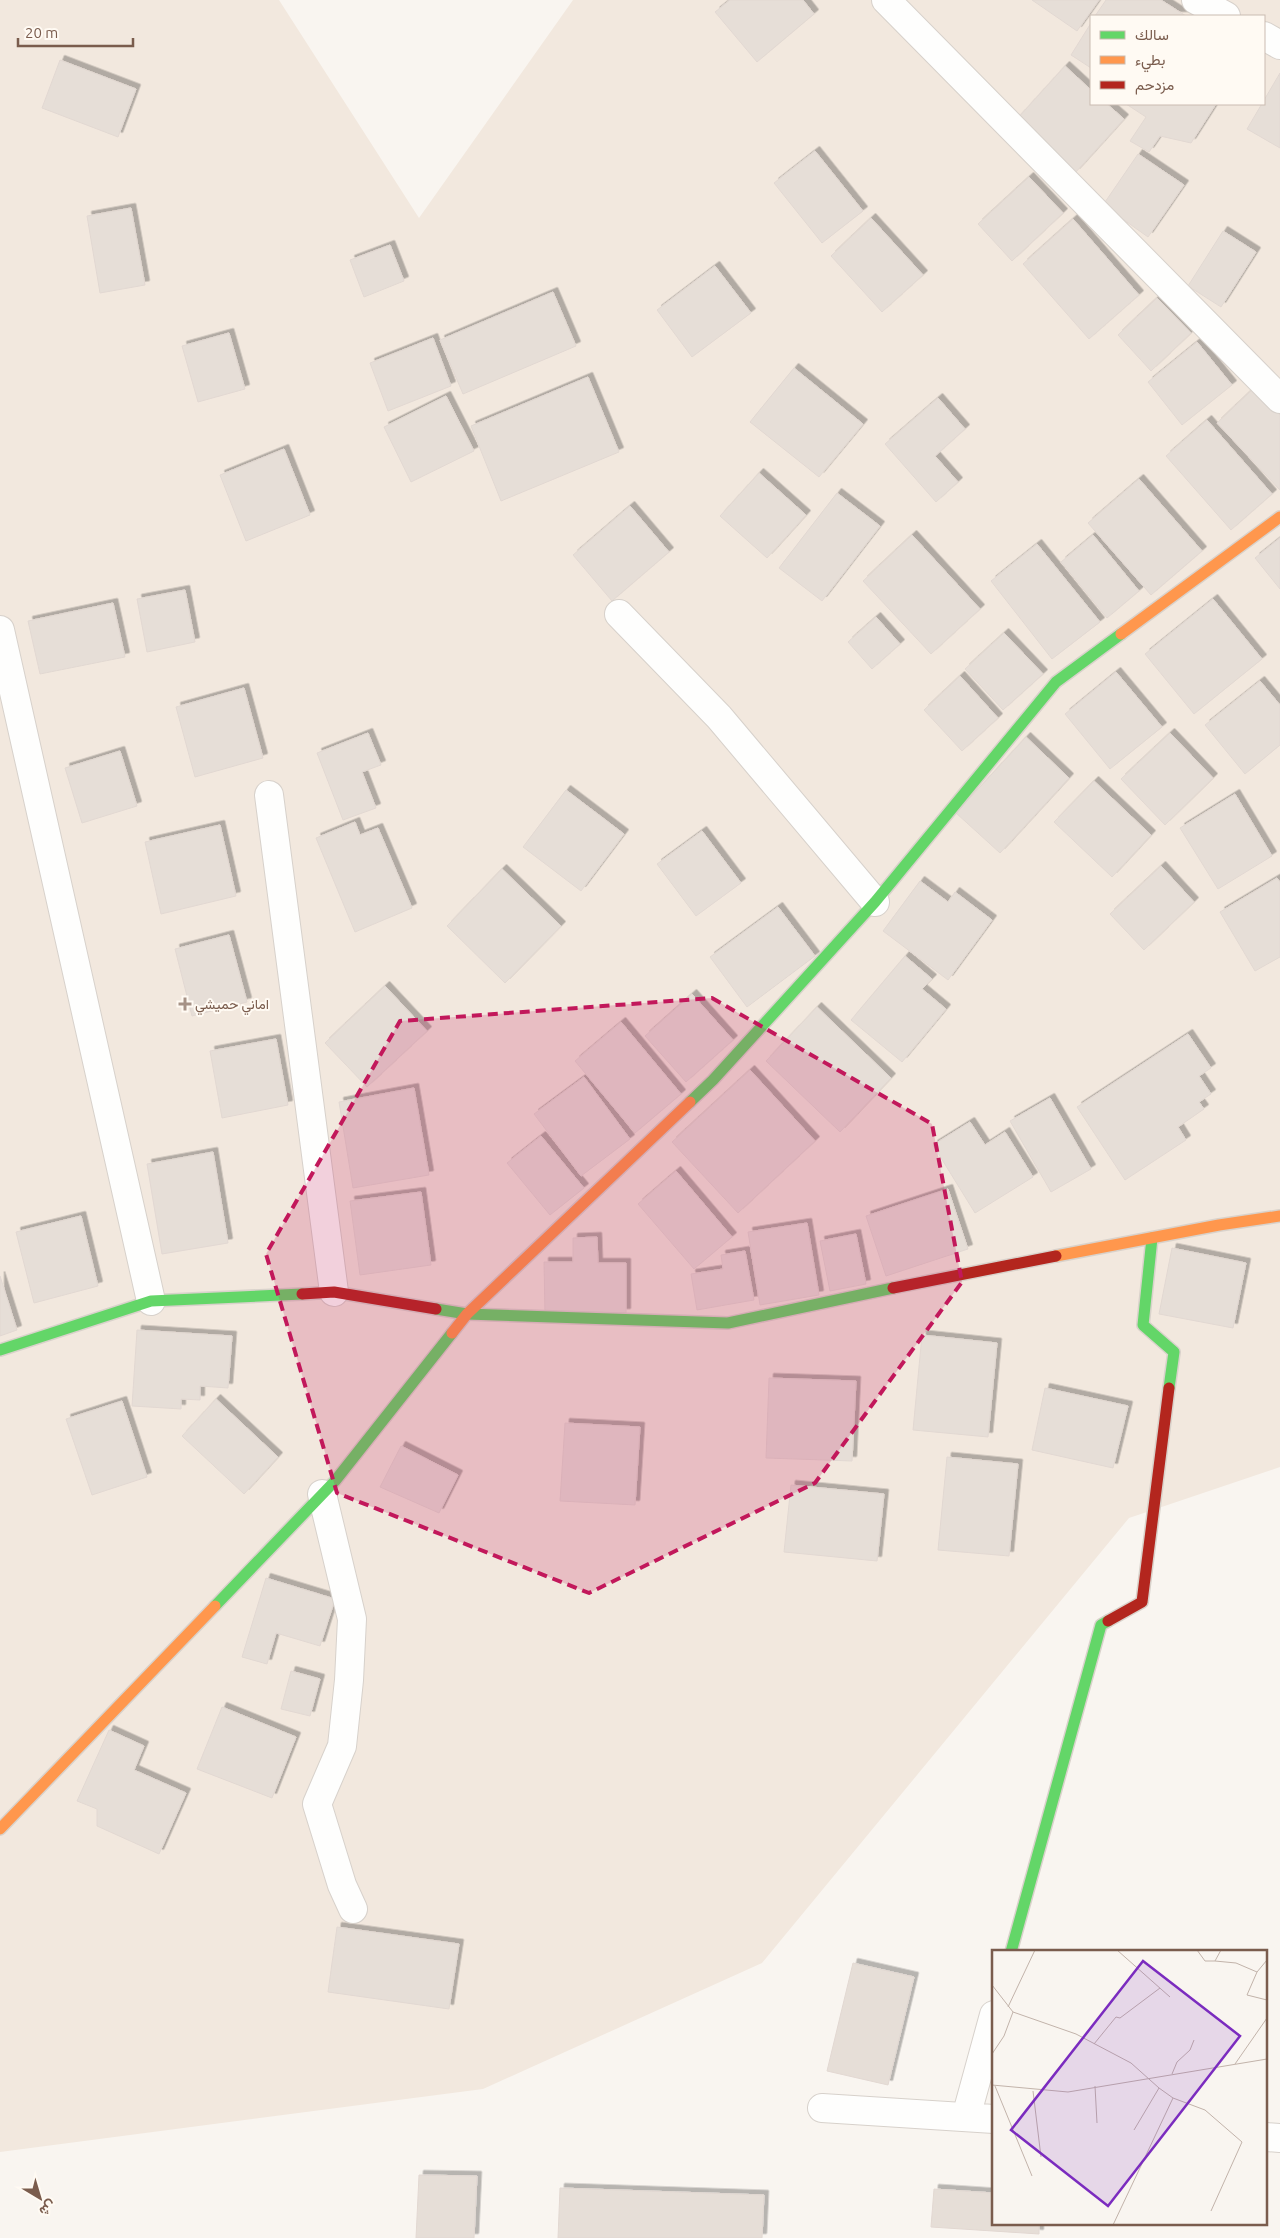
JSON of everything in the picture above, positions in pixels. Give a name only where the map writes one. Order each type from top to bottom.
[{"type":"street","points":[[886,0],[1280,399]]},
{"type":"street","points":[[1196,0],[1224,15]]},
{"type":"street","points":[[1265,36],[1280,44]]},
{"type":"street","points":[[0,1830],[334,1481],[467,1314],[713,1080],[875,902],[1056,682],[1280,516]]},
{"type":"street","points":[[619,614],[719,717],[875,902]]},
{"type":"street","points":[[0,630],[151,1301]]},
{"type":"street","points":[[269,795],[334,1292]]},
{"type":"street","points":[[0,1350],[151,1301],[334,1292],[467,1314],[728,1322],[935,1279],[1280,1216]]},
{"type":"street","points":[[1012,1950],[1101,1625],[1142,1602],[1174,1352],[1143,1325],[1152,1238]]},
{"type":"street","points":[[322,1494],[352,1619],[349,1680],[342,1746],[317,1804],[342,1885],[353,1909]]},
{"type":"street","points":[[966,2117],[992,2022]]},
{"type":"street","points":[[822,2108],[992,2119]]},
{"type":"highlighted area","points":[[712,998],[932,1124],[962,1282],[815,1483],[589,1593],[337,1493],[266,1254],[400,1021]]},
{"type":"shaded area","points":[[0,0],[279,0],[419,218],[573,0],[1280,0],[1280,1467],[1129,1518],[762,1963],[483,2089],[0,2152]]},
{"type":"building","points":[[730,0],[803,0],[814,14],[757,62],[715,12]]},
{"type":"building","points":[[1032,0],[1099,0],[1077,31]]},
{"type":"building","points":[[1106,0],[1161,0],[1184,15],[1096,15]]},
{"type":"building","points":[[1090,25],[1090,67],[1071,55]]},
{"type":"building","points":[[60,60],[136,89],[118,137],[42,108]]},
{"type":"building","points":[[1065,66],[1090,89],[1090,105],[1108,105],[1124,119],[1075,173],[1016,120]]},
{"type":"building","points":[[1280,73],[1280,148],[1247,129],[1261,105],[1265,105],[1265,98]]},
{"type":"building","points":[[1128,105],[1215,105],[1191,143],[1160,136],[1149,152],[1130,141],[1146,117]]},
{"type":"building","points":[[815,151],[863,211],[822,243],[774,183]]},
{"type":"building","points":[[1138,154],[1184,185],[1148,237],[1103,205]]},
{"type":"building","points":[[1029,177],[1063,213],[1012,261],[978,224]]},
{"type":"building","points":[[131,208],[145,285],[100,293],[87,216]]},
{"type":"building","points":[[871,218],[923,275],[882,312],[831,256]]},
{"type":"building","points":[[1073,219],[1139,295],[1089,339],[1023,264]]},
{"type":"building","points":[[1223,231],[1256,252],[1221,307],[1188,286]]},
{"type":"building","points":[[390,245],[404,281],[364,297],[350,260]]},
{"type":"building","points":[[715,266],[751,313],[692,357],[657,310]]},
{"type":"building","points":[[553,292],[576,346],[463,394],[440,340]]},
{"type":"building","points":[[1157,298],[1191,333],[1151,371],[1118,335]]},
{"type":"building","points":[[229,333],[245,389],[198,402],[182,346]]},
{"type":"building","points":[[433,338],[451,386],[388,411],[370,363]]},
{"type":"building","points":[[1197,342],[1232,385],[1182,425],[1148,382]]},
{"type":"building","points":[[794,368],[863,424],[819,477],[750,422]]},
{"type":"building","points":[[588,377],[619,452],[501,501],[471,426]]},
{"type":"building","points":[[1254,388],[1280,415],[1280,490],[1217,423]]},
{"type":"building","points":[[446,396],[474,451],[411,482],[384,427]]},
{"type":"building","points":[[938,398],[965,429],[935,456],[958,482],[936,502],[885,444]]},
{"type":"building","points":[[1207,420],[1272,494],[1231,530],[1166,456]]},
{"type":"building","points":[[284,449],[310,515],[246,541],[220,475]]},
{"type":"building","points":[[759,473],[806,515],[767,558],[720,516]]},
{"type":"building","points":[[1139,479],[1202,551],[1151,595],[1088,523]]},
{"type":"building","points":[[837,493],[880,526],[822,601],[779,568]]},
{"type":"building","points":[[630,506],[669,552],[612,601],[573,555]]},
{"type":"building","points":[[912,535],[980,609],[931,654],[863,581]]},
{"type":"building","points":[[1093,535],[1139,591],[1107,618],[1061,562]]},
{"type":"building","points":[[1280,538],[1280,589],[1255,558]]},
{"type":"building","points":[[1037,544],[1100,622],[1052,659],[991,581]]},
{"type":"building","points":[[185,590],[195,642],[147,652],[137,599]]},
{"type":"building","points":[[1213,599],[1262,659],[1194,714],[1145,654]]},
{"type":"building","points":[[113,603],[125,657],[40,674],[28,621]]},
{"type":"building","points":[[876,617],[900,644],[872,669],[848,642]]},
{"type":"building","points":[[1004,633],[1043,674],[1003,710],[965,669]]},
{"type":"building","points":[[1116,672],[1162,727],[1110,769],[1065,714]]},
{"type":"building","points":[[960,676],[998,718],[962,751],[924,710]]},
{"type":"building","points":[[1260,681],[1280,705],[1280,745],[1245,774],[1205,725]]},
{"type":"building","points":[[244,688],[263,758],[195,777],[176,707]]},
{"type":"building","points":[[368,733],[381,765],[362,772],[376,808],[343,820],[317,753]]},
{"type":"building","points":[[1170,733],[1213,778],[1165,825],[1121,779]]},
{"type":"building","points":[[1026,737],[1069,778],[1000,853],[956,813]]},
{"type":"building","points":[[120,751],[137,806],[82,823],[65,768]]},
{"type":"building","points":[[1094,781],[1151,835],[1112,877],[1054,822]]},
{"type":"building","points":[[566,790],[624,834],[581,891],[523,847]]},
{"type":"building","points":[[1235,794],[1272,856],[1218,889],[1180,828]]},
{"type":"building","points":[[355,822],[360,835],[378,828],[412,908],[355,932],[316,838]]},
{"type":"building","points":[[220,825],[236,896],[161,914],[145,842]]},
{"type":"building","points":[[702,831],[741,883],[696,916],[657,864]]},
{"type":"building","points":[[1161,866],[1194,902],[1144,950],[1110,914]]},
{"type":"building","points":[[502,869],[561,926],[505,983],[447,926]]},
{"type":"building","points":[[1277,878],[1280,882],[1280,957],[1255,971],[1220,912]]},
{"type":"building","points":[[920,881],[948,902],[955,892],[992,920],[948,980],[883,931]]},
{"type":"building","points":[[778,907],[815,956],[747,1007],[710,957]]},
{"type":"building","points":[[229,935],[247,1002],[192,1016],[175,949]]},
{"type":"building","points":[[905,956],[932,979],[922,989],[946,1009],[902,1062],[851,1020]]},
{"type":"building","points":[[385,986],[427,1031],[367,1087],[325,1043]]},
{"type":"building","points":[[692,994],[733,1040],[686,1082],[645,1036]]},
{"type":"building","points":[[817,1007],[891,1078],[840,1132],[766,1061]]},
{"type":"building","points":[[621,1022],[681,1094],[635,1133],[575,1061]]},
{"type":"building","points":[[1188,1034],[1211,1068],[1199,1076],[1211,1094],[1199,1102],[1204,1109],[1178,1127],[1186,1140],[1125,1180],[1077,1107]]},
{"type":"building","points":[[276,1039],[288,1105],[222,1118],[210,1051]]},
{"type":"building","points":[[750,1070],[815,1141],[738,1213],[672,1142]]},
{"type":"building","points":[[584,1077],[630,1139],[581,1176],[534,1114]]},
{"type":"building","points":[[414,1088],[429,1175],[353,1188],[339,1102]]},
{"type":"building","points":[[1050,1098],[1091,1169],[1051,1192],[1010,1121]]},
{"type":"building","points":[[970,1122],[985,1145],[1005,1132],[1033,1177],[975,1213],[933,1145]]},
{"type":"building","points":[[541,1136],[584,1188],[550,1215],[507,1163]]},
{"type":"building","points":[[213,1152],[228,1243],[162,1254],[147,1164]]},
{"type":"building","points":[[676,1171],[732,1237],[694,1269],[638,1204]]},
{"type":"building","points":[[948,1189],[968,1249],[886,1276],[866,1216]]},
{"type":"building","points":[[421,1192],[431,1265],[360,1275],[350,1201]]},
{"type":"building","points":[[81,1216],[98,1286],[34,1303],[16,1232]]},
{"type":"building","points":[[807,1223],[819,1295],[760,1305],[748,1232]]},
{"type":"building","points":[[856,1234],[866,1284],[830,1291],[820,1241]]},
{"type":"building","points":[[597,1237],[598,1263],[626,1263],[626,1313],[545,1314],[544,1262],[573,1262],[573,1238]]},
{"type":"building","points":[[1172,1248],[1246,1263],[1233,1328],[1159,1314]]},
{"type":"building","points":[[745,1251],[754,1300],[697,1310],[691,1274],[723,1269],[721,1255]]},
{"type":"building","points":[[0,1276],[17,1330],[0,1336]]},
{"type":"building","points":[[137,1330],[232,1336],[228,1388],[200,1386],[200,1400],[181,1399],[181,1409],[132,1406]]},
{"type":"building","points":[[922,1335],[997,1343],[988,1437],[913,1430]]},
{"type":"building","points":[[769,1378],[856,1381],[852,1461],[766,1458]]},
{"type":"building","points":[[1045,1388],[1128,1406],[1113,1468],[1032,1450]]},
{"type":"building","points":[[216,1399],[278,1457],[244,1494],[182,1436]]},
{"type":"building","points":[[122,1401],[147,1477],[92,1495],[66,1419]]},
{"type":"building","points":[[565,1423],[640,1427],[635,1505],[560,1501]]},
{"type":"building","points":[[401,1446],[458,1475],[439,1513],[380,1487]]},
{"type":"building","points":[[947,1457],[1018,1464],[1009,1556],[938,1550]]},
{"type":"building","points":[[791,1485],[884,1494],[877,1561],[784,1552]]},
{"type":"building","points":[[266,1578],[335,1599],[320,1646],[276,1633],[267,1664],[242,1657]]},
{"type":"building","points":[[291,1671],[320,1679],[310,1716],[281,1709]]},
{"type":"building","points":[[222,1707],[296,1737],[272,1798],[197,1769]]},
{"type":"building","points":[[109,1730],[144,1746],[134,1770],[186,1793],[159,1854],[97,1826],[97,1809],[77,1801]]},
{"type":"building","points":[[337,1927],[459,1944],[449,2009],[328,1992]]},
{"type":"building","points":[[853,1963],[914,1977],[888,2085],[827,2071]]},
{"type":"building","points":[[419,2175],[477,2176],[474,2238],[416,2238]]},
{"type":"building","points":[[560,2188],[764,2195],[762,2238],[558,2238]]},
{"type":"building","points":[[934,2189],[992,2193],[992,2226],[1039,2226],[1039,2234],[931,2227]]},
{"type":"traffic: fast","points":[[690,1102],[713,1080],[875,902],[1056,682],[1121,634]]},
{"type":"traffic: fast","points":[[1152,1238],[1143,1325],[1174,1352],[1169,1388]]},
{"type":"traffic: fast","points":[[436,1309],[467,1314],[728,1323],[893,1288]]},
{"type":"traffic: fast","points":[[0,1350],[151,1301],[302,1294]]},
{"type":"traffic: fast","points":[[215,1606],[335,1481],[452,1333]]},
{"type":"traffic: fast","points":[[1012,1950],[1101,1625],[1108,1621]]},
{"type":"traffic: slow","points":[[1121,634],[1280,517]]},
{"type":"traffic: slow","points":[[452,1333],[467,1314],[690,1102]]},
{"type":"traffic: slow","points":[[1056,1256],[1219,1225],[1280,1216]]},
{"type":"traffic: slow","points":[[0,1829],[215,1606]]},
{"type":"traffic: jam","points":[[893,1288],[1056,1256]]},
{"type":"traffic: jam","points":[[302,1294],[334,1292],[436,1309]]},
{"type":"traffic: jam","points":[[1108,1621],[1142,1602],[1169,1388]]},
{"type":"place","name":"اماني حميشي","points":[[185,1004]]}]
